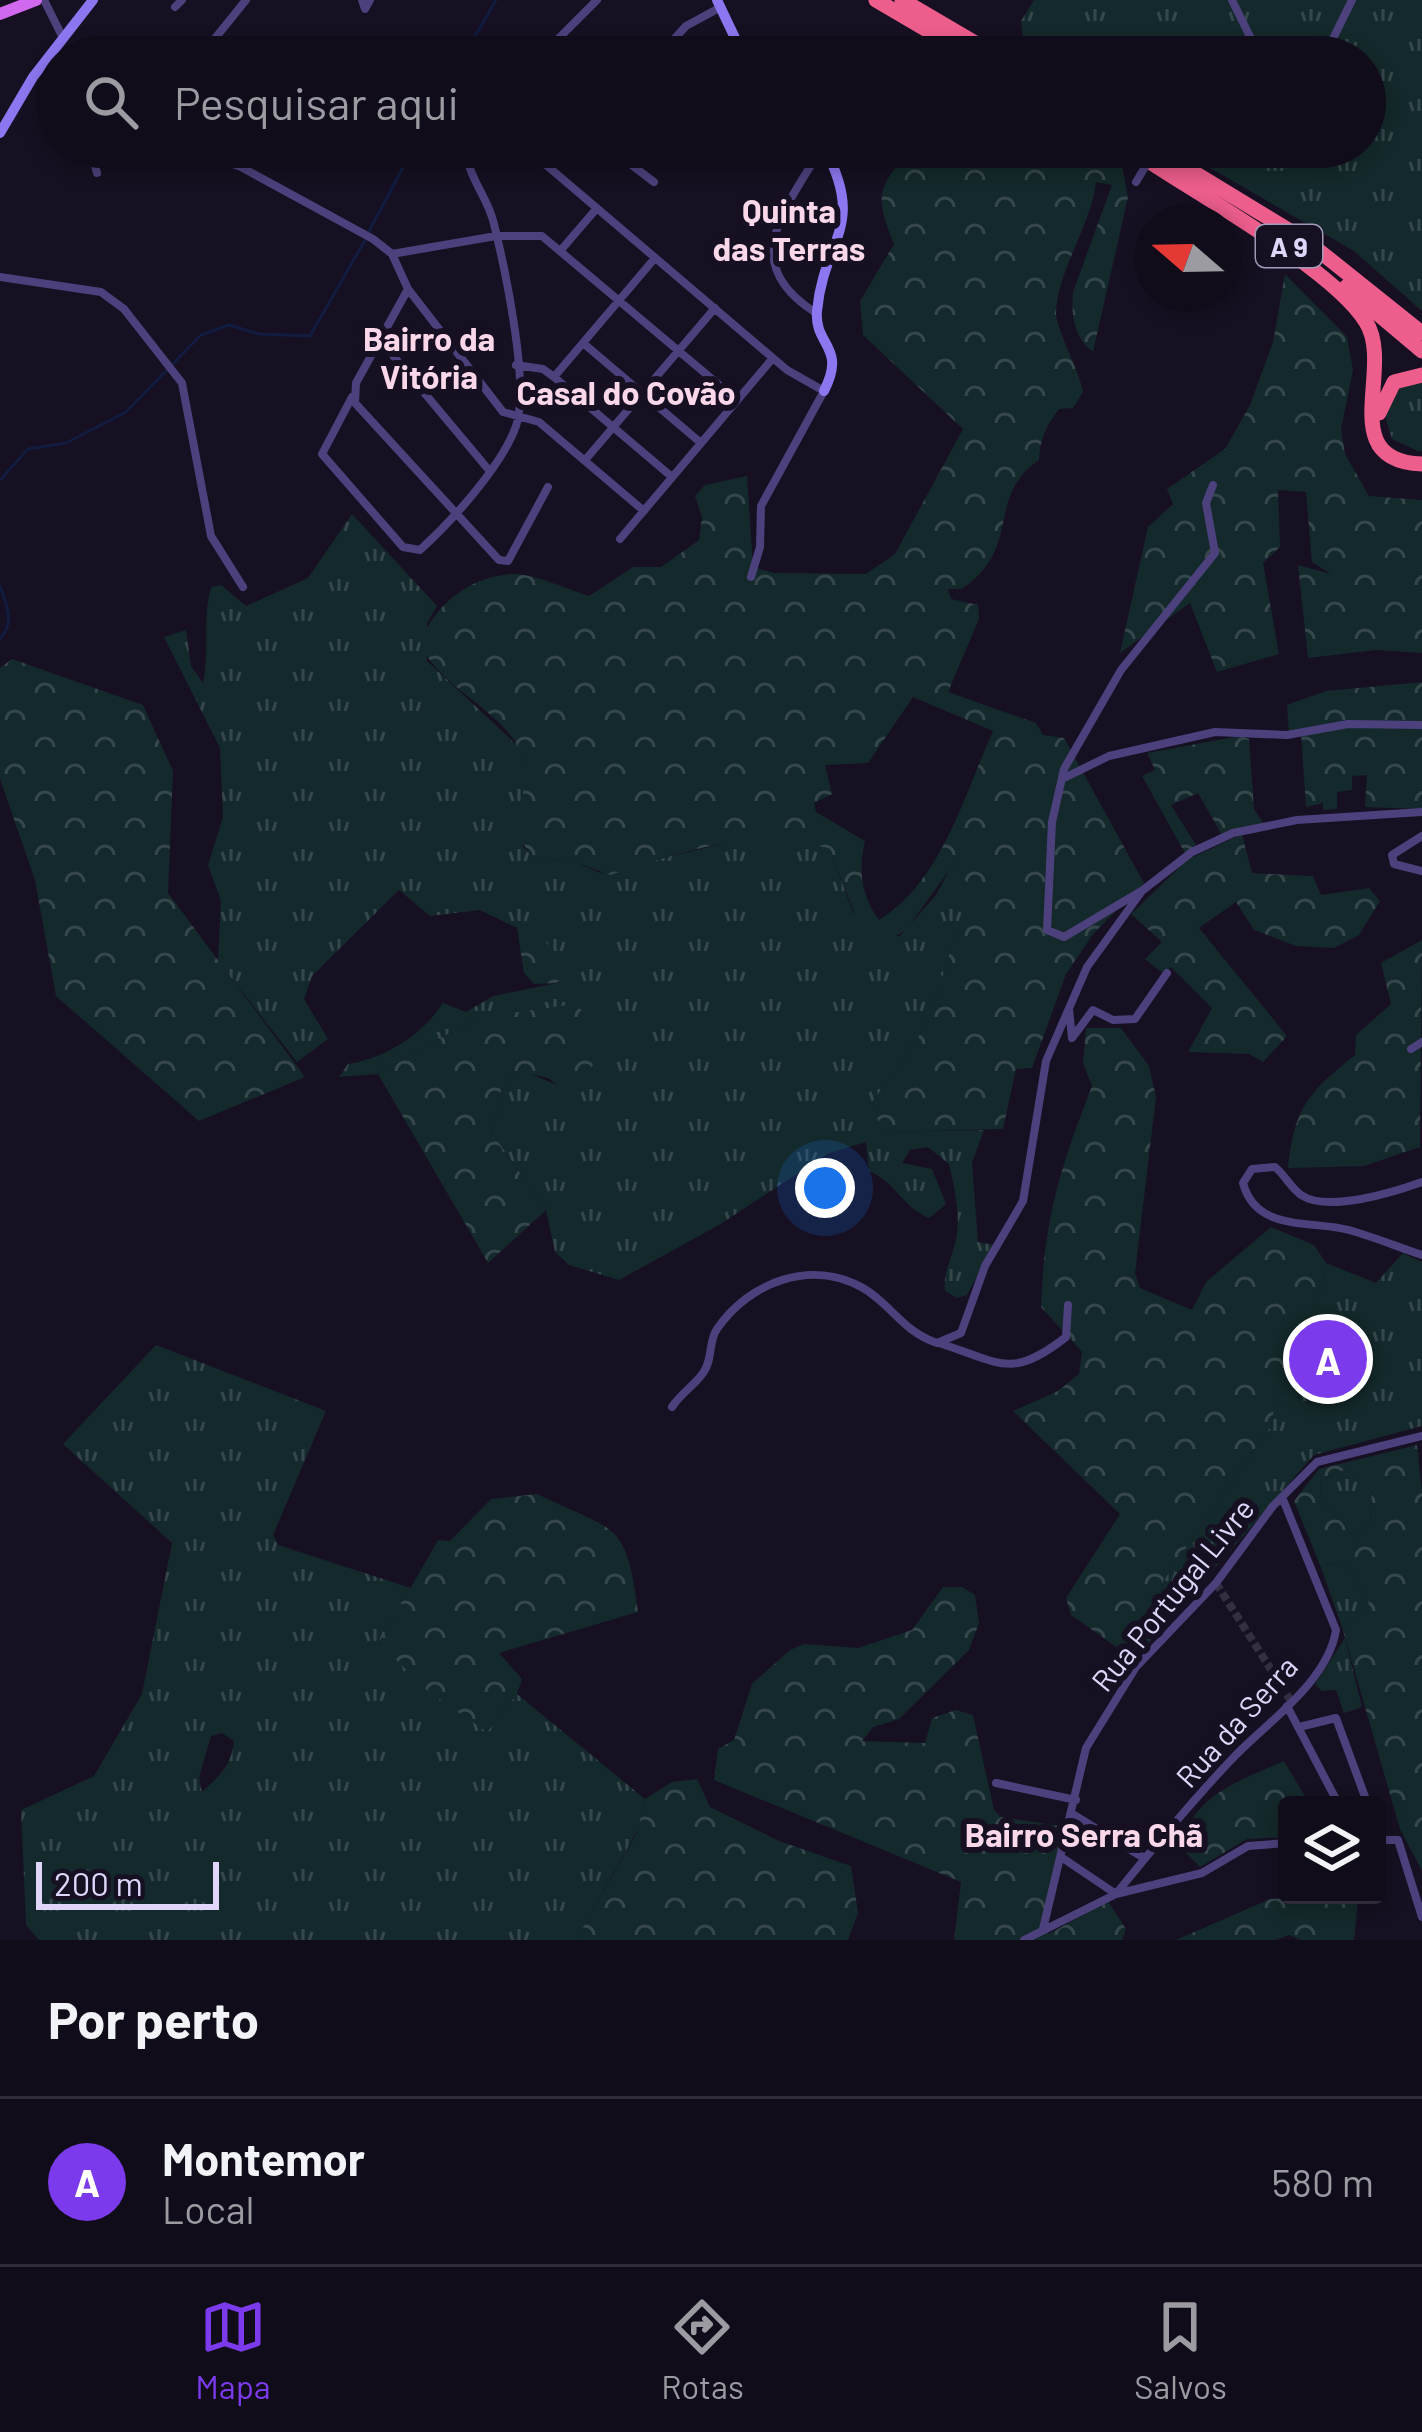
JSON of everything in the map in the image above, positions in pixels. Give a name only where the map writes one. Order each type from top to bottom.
[{"type":"highway","points":[[875,0],[937,36]]},
{"type":"highway","points":[[902,0],[963,36]]},
{"type":"highway","points":[[1174,168],[1354,307],[1376,348],[1370,421],[1376,439],[1394,457],[1422,460]]},
{"type":"highway","name":"A 9","points":[[1176,168],[1292,248],[1422,351]]},
{"type":"highway","name":"A 9","points":[[1184,168],[1319,250],[1422,333]]},
{"type":"highway","points":[[1223,188],[1326,248],[1422,320]]},
{"type":"highway","points":[[1422,375],[1401,378],[1388,387],[1379,421],[1389,443],[1422,460]]},
{"type":"main road","points":[[0,14],[40,0]]},
{"type":"street","points":[[40,0],[62,36]]},
{"type":"street","points":[[65,36],[93,0]]},
{"type":"street","points":[[217,36],[246,0]]},
{"type":"street","points":[[561,36],[597,0]]},
{"type":"street","points":[[1232,0],[1250,36]]},
{"type":"street","points":[[1334,36],[1352,0]]},
{"type":"street","points":[[677,36],[719,4],[734,36]]},
{"type":"street","points":[[0,133],[36,84]]},
{"type":"street","points":[[96,168],[97,173]]},
{"type":"street","points":[[243,168],[392,254],[408,289],[503,412],[539,422],[644,511]]},
{"type":"street","points":[[408,289],[323,444],[325,458],[407,549],[419,550],[454,516],[518,417],[516,365],[496,236],[468,168]]},
{"type":"street","points":[[547,168],[773,358],[824,391]]},
{"type":"street","points":[[635,168],[653,182]]},
{"type":"street","points":[[751,577],[760,547],[761,506],[835,367],[816,313],[785,289],[772,252],[777,225],[811,168]]},
{"type":"street","points":[[816,313],[845,200],[832,168]]},
{"type":"street","points":[[1136,182],[1143,168]]},
{"type":"street","points":[[561,250],[597,208]]},
{"type":"street","points":[[392,254],[533,234],[561,250],[737,400]]},
{"type":"street","points":[[554,376],[655,257]]},
{"type":"street","points":[[0,277],[101,292],[124,309],[182,383],[190,407],[205,517],[223,560],[243,587]]},
{"type":"street","points":[[586,460],[715,308]]},
{"type":"street","points":[[380,340],[488,470]]},
{"type":"street","points":[[584,343],[701,443]]},
{"type":"street","points":[[620,539],[773,358]]},
{"type":"street","points":[[516,365],[543,368],[673,477]]},
{"type":"street","points":[[352,397],[494,557],[508,561],[548,487]]},
{"type":"street","points":[[1213,485],[1206,502],[1215,553],[1121,670],[1062,779],[1052,822],[1051,936],[1064,937],[1143,890],[1192,852],[1261,825],[1422,812]]},
{"type":"street","points":[[1062,779],[1109,756],[1215,732],[1287,735],[1348,724],[1422,725]]},
{"type":"street","points":[[1422,836],[1392,855],[1394,863],[1422,871]]},
{"type":"street","points":[[937,1343],[961,1333],[985,1266],[1023,1201],[1046,1061],[1087,967],[1143,890]]},
{"type":"street","points":[[1069,1008],[1072,1038],[1093,1010],[1113,1020],[1135,1019],[1167,973]]},
{"type":"street","points":[[1412,1049],[1422,1042]]},
{"type":"street","points":[[1422,1182],[1363,1199],[1324,1200],[1298,1193],[1275,1167],[1252,1168],[1244,1183],[1253,1206],[1272,1218],[1345,1229],[1422,1255]]},
{"type":"street","points":[[672,1407],[703,1374],[717,1329],[738,1306],[761,1287],[804,1274],[830,1274],[868,1291],[905,1328],[997,1363],[1028,1365],[1066,1337],[1068,1305]]},
{"type":"street","name":"Rua Portugal Livre","points":[[1043,1930],[1064,1858],[1086,1748],[1125,1682],[1216,1583],[1282,1497],[1321,1460],[1422,1436]]},
{"type":"street","name":"Rua da Serra","points":[[1116,1894],[1289,1704],[1329,1651],[1336,1630],[1282,1497]]},
{"type":"street","points":[[1289,1704],[1334,1796]]},
{"type":"street","points":[[1299,1727],[1336,1718],[1343,1726],[1366,1796]]},
{"type":"street","points":[[996,1783],[1076,1801]]},
{"type":"street","points":[[1073,1815],[1144,1858]]},
{"type":"street","points":[[1386,1838],[1398,1840],[1421,1917]]},
{"type":"street","points":[[1024,1940],[1116,1894],[1202,1873],[1248,1846],[1278,1844]]},
{"type":"street","points":[[1064,1858],[1116,1894]]},
{"type":"green space","points":[[1034,0],[1422,0],[1422,311],[1354,251],[1210,168],[1386,168],[1386,36],[1023,36],[1021,21]]},
{"type":"green space","points":[[897,168],[1122,168],[1128,197],[1093,352],[1075,325],[1073,292],[1112,185],[1096,182],[1058,295],[1057,318],[1083,392],[1073,408],[1059,409],[1047,427],[1039,460],[1013,490],[999,539],[981,573],[962,589],[948,589],[951,599],[978,605],[979,619],[948,692],[1036,723],[1043,735],[1064,738],[1144,883],[1093,934],[1066,974],[1032,1068],[1016,1069],[1003,1129],[882,1132],[872,1103],[928,1023],[970,888],[955,862],[906,930],[887,941],[859,926],[830,849],[802,842],[719,844],[610,875],[575,862],[534,859],[519,838],[524,775],[513,739],[441,673],[420,643],[444,605],[483,580],[524,575],[589,596],[633,567],[661,567],[699,540],[702,517],[695,496],[705,485],[747,476],[753,567],[774,573],[866,574],[895,554],[963,429],[863,335],[860,301],[894,244],[883,213],[886,182]],"holes":[[[913,697],[993,731],[961,809],[919,883],[879,920],[863,882],[865,841],[816,812],[814,803],[832,794],[825,765],[868,763]]]},
{"type":"green space","points":[[1285,274],[1347,337],[1353,370],[1341,429],[1345,454],[1369,496],[1422,500],[1422,653],[1376,650],[1308,658],[1298,565],[1331,574],[1312,562],[1306,492],[1278,490],[1280,547],[1263,563],[1279,654],[1217,672],[1190,603],[1120,653],[1148,527],[1173,504],[1167,489],[1225,449],[1250,405],[1273,342]]},
{"type":"green space","points":[[1422,381],[1422,451],[1418,451],[1392,439],[1384,412],[1396,389]]},
{"type":"green space","points":[[352,514],[437,606],[427,623],[427,661],[519,747],[526,780],[523,846],[534,859],[575,862],[600,873],[751,837],[801,839],[830,849],[853,913],[899,937],[936,895],[954,861],[971,887],[928,1023],[872,1103],[883,1132],[984,1130],[972,1163],[978,1242],[994,1245],[967,1295],[957,1298],[945,1291],[957,1234],[957,1207],[949,1164],[928,1147],[910,1150],[902,1163],[932,1169],[946,1204],[929,1218],[869,1171],[866,1142],[829,1153],[719,1225],[619,1280],[569,1265],[555,1252],[546,1210],[492,1133],[501,1090],[513,1074],[526,1072],[557,1085],[476,1018],[378,1074],[339,1077],[348,1064],[402,1043],[443,1003],[466,1012],[493,996],[557,983],[528,924],[517,928],[480,910],[430,916],[399,890],[312,976],[304,999],[328,1039],[297,1062],[218,961],[221,901],[208,865],[223,817],[220,748],[164,637],[186,630],[191,666],[203,683],[211,587],[221,585],[246,606],[308,578]]},
{"type":"green space","points":[[12,659],[143,705],[173,771],[168,893],[305,1077],[199,1121],[56,996],[35,880],[0,779],[0,668]]},
{"type":"green space","points":[[1422,682],[1422,809],[1365,807],[1367,775],[1352,776],[1352,790],[1337,792],[1337,809],[1323,810],[1323,803],[1306,807],[1301,733],[1289,733],[1287,705],[1326,691]]},
{"type":"green space","points":[[1240,736],[1249,739],[1254,809],[1263,823],[1222,835],[1198,793],[1171,805],[1197,847],[1186,855],[1142,776],[1155,770],[1147,753]]},
{"type":"green space","points":[[1242,834],[1252,873],[1313,876],[1321,895],[1369,888],[1380,901],[1359,935],[1334,948],[1296,946],[1254,930],[1236,902],[1199,928],[1287,1036],[1263,1062],[1249,1054],[1188,1052],[1212,1008],[1171,967],[1164,974],[1145,959],[1162,942],[1131,914],[1187,860]]},
{"type":"green space","points":[[528,924],[563,960],[565,976],[556,983],[534,984],[524,973],[517,928]]},
{"type":"green space","points":[[1422,940],[1420,1147],[1364,1166],[1288,1168],[1306,1102],[1355,1055],[1356,1035],[1391,1004],[1381,963]]},
{"type":"green space","points":[[575,1004],[606,1034],[583,1087],[522,1073],[513,1074],[501,1090],[492,1133],[546,1210],[488,1263],[378,1074],[476,1018]]},
{"type":"green space","points":[[1086,1028],[1121,1028],[1149,1066],[1156,1097],[1135,1273],[1140,1288],[1192,1310],[1206,1282],[1271,1227],[1314,1245],[1326,1263],[1307,1355],[1275,1404],[1271,1426],[1163,1581],[1155,1637],[1132,1658],[1071,1615],[1066,1598],[1120,1514],[1013,1411],[1058,1391],[1079,1374],[1082,1352],[1041,1307],[1056,1194],[1092,1086],[1083,1063]]},
{"type":"green space","points":[[1403,1253],[1422,1262],[1422,1426],[1314,1455],[1155,1637],[1163,1581],[1271,1426],[1275,1404],[1307,1355],[1326,1263],[1376,1283]]},
{"type":"green space","points":[[156,1345],[326,1411],[273,1535],[278,1545],[411,1588],[379,1643],[487,1732],[517,1694],[645,1799],[638,1829],[576,1940],[39,1940],[26,1925],[21,1810],[94,1776],[142,1694],[172,1543],[63,1444]],"holes":[[[222,1733],[234,1741],[227,1765],[202,1792],[199,1778],[211,1736]]]},
{"type":"green space","points":[[1417,1445],[1422,1491],[1422,1871],[1400,1829],[1342,1627],[1369,1603],[1346,1564],[1320,1565],[1294,1501],[1319,1469]],"holes":[[[1344,1470],[1372,1489],[1370,1523],[1354,1538],[1320,1495],[1321,1480]]]},
{"type":"green space","points":[[1344,1470],[1372,1488],[1370,1523],[1354,1538],[1320,1495],[1321,1480]]},
{"type":"green space","points":[[537,1494],[613,1533],[628,1560],[638,1612],[499,1653],[522,1679],[517,1694],[487,1732],[430,1693],[379,1643],[438,1540],[450,1541],[491,1499]]},
{"type":"green space","points":[[1346,1564],[1369,1603],[1342,1627],[1320,1565]]},
{"type":"green space","points":[[943,1587],[962,1587],[975,1595],[979,1623],[969,1650],[899,1719],[873,1727],[862,1741],[925,1743],[932,1718],[956,1710],[973,1715],[994,1810],[1001,1817],[1066,1827],[1043,1918],[1049,1934],[1108,1901],[1126,1929],[1122,1940],[954,1940],[961,1882],[714,1780],[718,1749],[734,1740],[752,1684],[790,1650],[804,1644],[858,1648],[912,1630]]},
{"type":"green space","points":[[1345,1638],[1362,1707],[1344,1713],[1336,1690],[1322,1691],[1315,1684]]},
{"type":"green space","points":[[1284,1761],[1305,1796],[1278,1796],[1278,1837],[1247,1839],[1200,1867],[1183,1850],[1194,1816],[1219,1793]]},
{"type":"green space","points":[[697,1779],[710,1807],[779,1841],[851,1866],[858,1913],[848,1940],[576,1940],[637,1832],[645,1799],[672,1782]]},
{"type":"green space","points":[[1278,1899],[1278,1904],[1358,1904],[1354,1940],[1301,1940],[1289,1935],[1275,1940],[1176,1940]]},
{"type":"waterway","points":[[475,36],[496,0]]},
{"type":"waterway","points":[[369,231],[403,168]]},
{"type":"waterway","points":[[0,480],[28,449],[66,443],[126,412],[201,335],[229,325],[259,334],[310,336],[365,240]]},
{"type":"waterway","points":[[0,586],[8,620],[0,639]]},
{"type":"tunnel","points":[[1216,1583],[1291,1701]]},
{"type":"place","name":"Montemor","points":[[1328,1359]]},
{"type":"district","name":"Quinta das Terras","points":[[789,229]]},
{"type":"district","name":"Bairro da Vitória","points":[[429,357]]},
{"type":"district","name":"Casal do Covão","points":[[626,392]]},
{"type":"district","name":"Bairro Serra Chã","points":[[1084,1834]]}]
